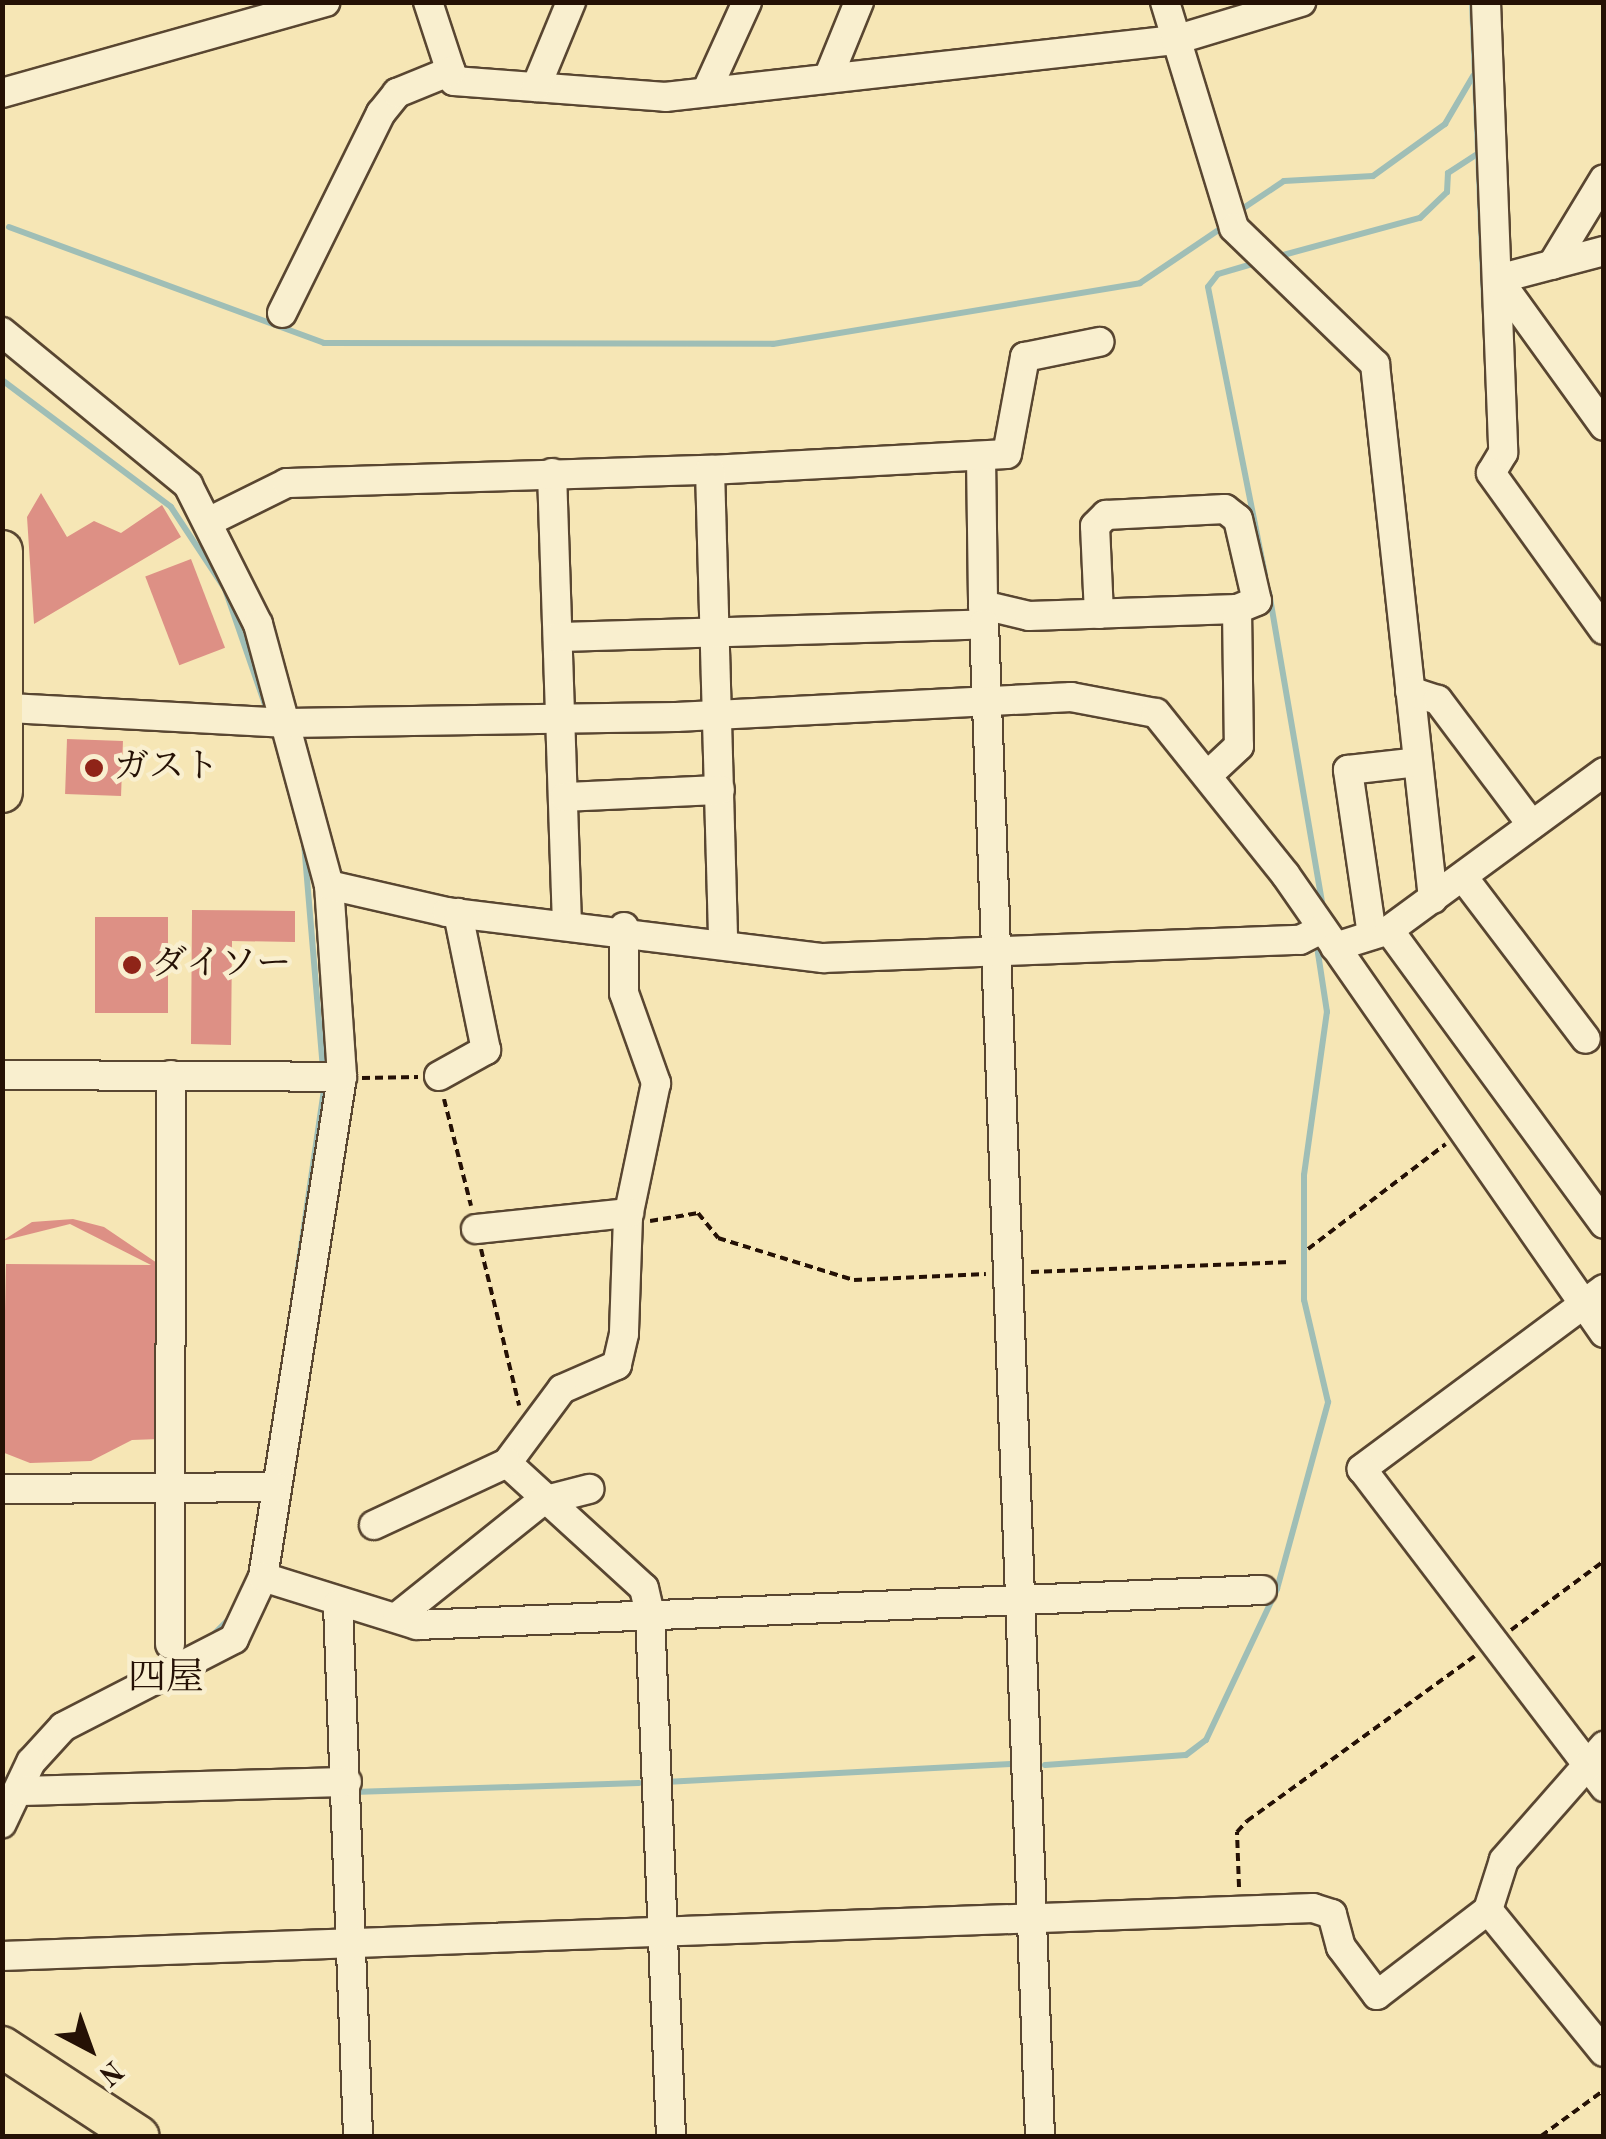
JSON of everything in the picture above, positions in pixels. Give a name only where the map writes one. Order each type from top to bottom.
[{"type":"highway","points":[[2,551],[6,708],[2,792]]},
{"type":"highway","points":[[2,2047],[138,2136]]},
{"type":"highway","points":[[2,2077],[92,2136]]},
{"type":"street","points":[[2,93],[257,12],[325,2]]},
{"type":"street","points":[[428,2],[454,81],[706,92],[1176,40],[1301,2]]},
{"type":"street","points":[[536,87],[571,2]]},
{"type":"street","points":[[706,92],[747,2]]},
{"type":"street","points":[[828,78],[859,2]]},
{"type":"street","points":[[1166,2],[1230,217],[1256,250],[1375,364],[1433,899]]},
{"type":"street","points":[[1486,2],[1503,453],[1491,474],[1604,630]]},
{"type":"street","points":[[282,314],[381,113],[398,93],[451,71]]},
{"type":"street","points":[[1552,265],[1604,179]]},
{"type":"street","points":[[1498,279],[1604,251]]},
{"type":"street","points":[[1498,279],[1604,426]]},
{"type":"street","points":[[2,332],[188,485],[258,624],[276,722],[329,884],[342,1078],[267,1487],[263,1577],[234,1639],[63,1727],[18,1790],[2,1822]]},
{"type":"street","points":[[208,522],[287,483],[710,470],[1008,454],[1024,356],[1099,342]]},
{"type":"street","points":[[981,457],[983,704],[1040,2136]]},
{"type":"street","points":[[710,470],[722,942]]},
{"type":"street","points":[[552,473],[564,719],[567,923]]},
{"type":"street","points":[[558,638],[715,633],[984,614],[1030,616],[1098,614],[1237,609],[1258,601],[1238,519],[1224,510],[1106,514],[1096,526],[1098,614]]},
{"type":"street","points":[[1211,772],[1238,746],[1237,609]]},
{"type":"street","points":[[1410,691],[1438,700],[1532,824]]},
{"type":"street","points":[[6,708],[276,722],[719,716],[1071,697],[1156,713],[1211,772],[1462,1132],[1593,1296],[1604,1334]]},
{"type":"street","points":[[1418,762],[1348,770],[1380,932],[1604,1224]]},
{"type":"street","points":[[329,884],[458,914],[624,927],[823,958],[993,947],[1328,938],[1380,932],[1433,899],[1604,772]]},
{"type":"street","points":[[564,797],[720,790]]},
{"type":"street","points":[[1462,876],[1586,1039]]},
{"type":"street","points":[[438,1076],[486,1050],[458,914]]},
{"type":"street","points":[[374,1526],[507,1463],[562,1389],[617,1365],[628,1219],[656,1083],[624,992],[624,927]]},
{"type":"street","points":[[2,1075],[342,1078]]},
{"type":"street","points":[[170,1644],[171,1075]]},
{"type":"street","points":[[476,1229],[628,1219]]},
{"type":"street","points":[[1593,1296],[1362,1469],[1594,1777]]},
{"type":"street","points":[[507,1463],[542,1502],[644,1588],[650,1614],[666,1937],[671,2136]]},
{"type":"street","points":[[2,1489],[267,1487]]},
{"type":"street","points":[[396,1617],[542,1502],[589,1489]]},
{"type":"street","points":[[263,1577],[338,1605],[418,1625],[1262,1590]]},
{"type":"street","points":[[338,1605],[358,2136]]},
{"type":"street","points":[[2,1956],[666,1937],[1033,1919],[1332,1914],[1342,1947],[1376,1994],[1488,1910],[1504,1860],[1594,1777],[1604,1746]]},
{"type":"street","points":[[18,1790],[347,1782]]},
{"type":"street","points":[[1488,1910],[1604,2052]]},
{"type":"path","points":[[1308,1249],[1462,1132]]},
{"type":"path","points":[[628,1219],[698,1213],[718,1238],[854,1280],[1291,1262]]},
{"type":"path","points":[[1240,1913],[1238,1832],[1247,1821],[1604,1561]]},
{"type":"path","points":[[1540,2136],[1604,2090]]},
{"type":"building","points":[[41,493],[67,537],[94,521],[121,533],[162,505],[181,537],[34,624],[27,517]]},
{"type":"building","points":[[191,559],[225,648],[179,665],[145,577]]},
{"type":"building","name":"ガスト","points":[[67,739],[123,741],[121,796],[65,794]]},
{"type":"building","points":[[192,910],[295,911],[295,942],[232,941],[231,1045],[191,1044]]},
{"type":"building","name":"ダイソー","points":[[95,917],[168,917],[168,1013],[95,1013]]},
{"type":"building","points":[[73,1219],[104,1227],[160,1265],[159,1439],[132,1440],[91,1461],[30,1463],[2,1452],[6,1264],[151,1265],[70,1224],[2,1241],[32,1222]]},
{"type":"waterway","points":[[1472,2],[1484,306]]},
{"type":"waterway","points":[[1239,211],[1284,181],[1373,176],[1445,124],[1473,76]]},
{"type":"waterway","points":[[1276,257],[1420,218],[1447,192],[1448,173],[1476,155]]},
{"type":"waterway","points":[[9,227],[324,343],[773,344],[1140,283],[1223,227]]},
{"type":"waterway","points":[[1259,262],[1218,274],[1208,287],[1265,575]]},
{"type":"waterway","points":[[2,380],[171,507],[225,589],[269,716]]},
{"type":"waterway","points":[[1269,592],[1322,902]]},
{"type":"waterway","points":[[304,843],[323,1070]]},
{"type":"waterway","points":[[1045,1765],[1186,1755],[1206,1740],[1277,1589],[1328,1402],[1304,1300],[1304,1175],[1327,1012],[1318,953]]},
{"type":"waterway","points":[[293,1302],[325,1082]]},
{"type":"waterway","points":[[212,1636],[231,1617]]},
{"type":"waterway","points":[[665,1782],[1011,1764]]},
{"type":"waterway","points":[[353,1792],[639,1783]]},
{"type":"place","name":"ガスト","points":[[94,768]]},
{"type":"place","name":"ダイソー","points":[[132,965]]},
{"type":"district","name":"四屋","points":[[166,1680]]}]
